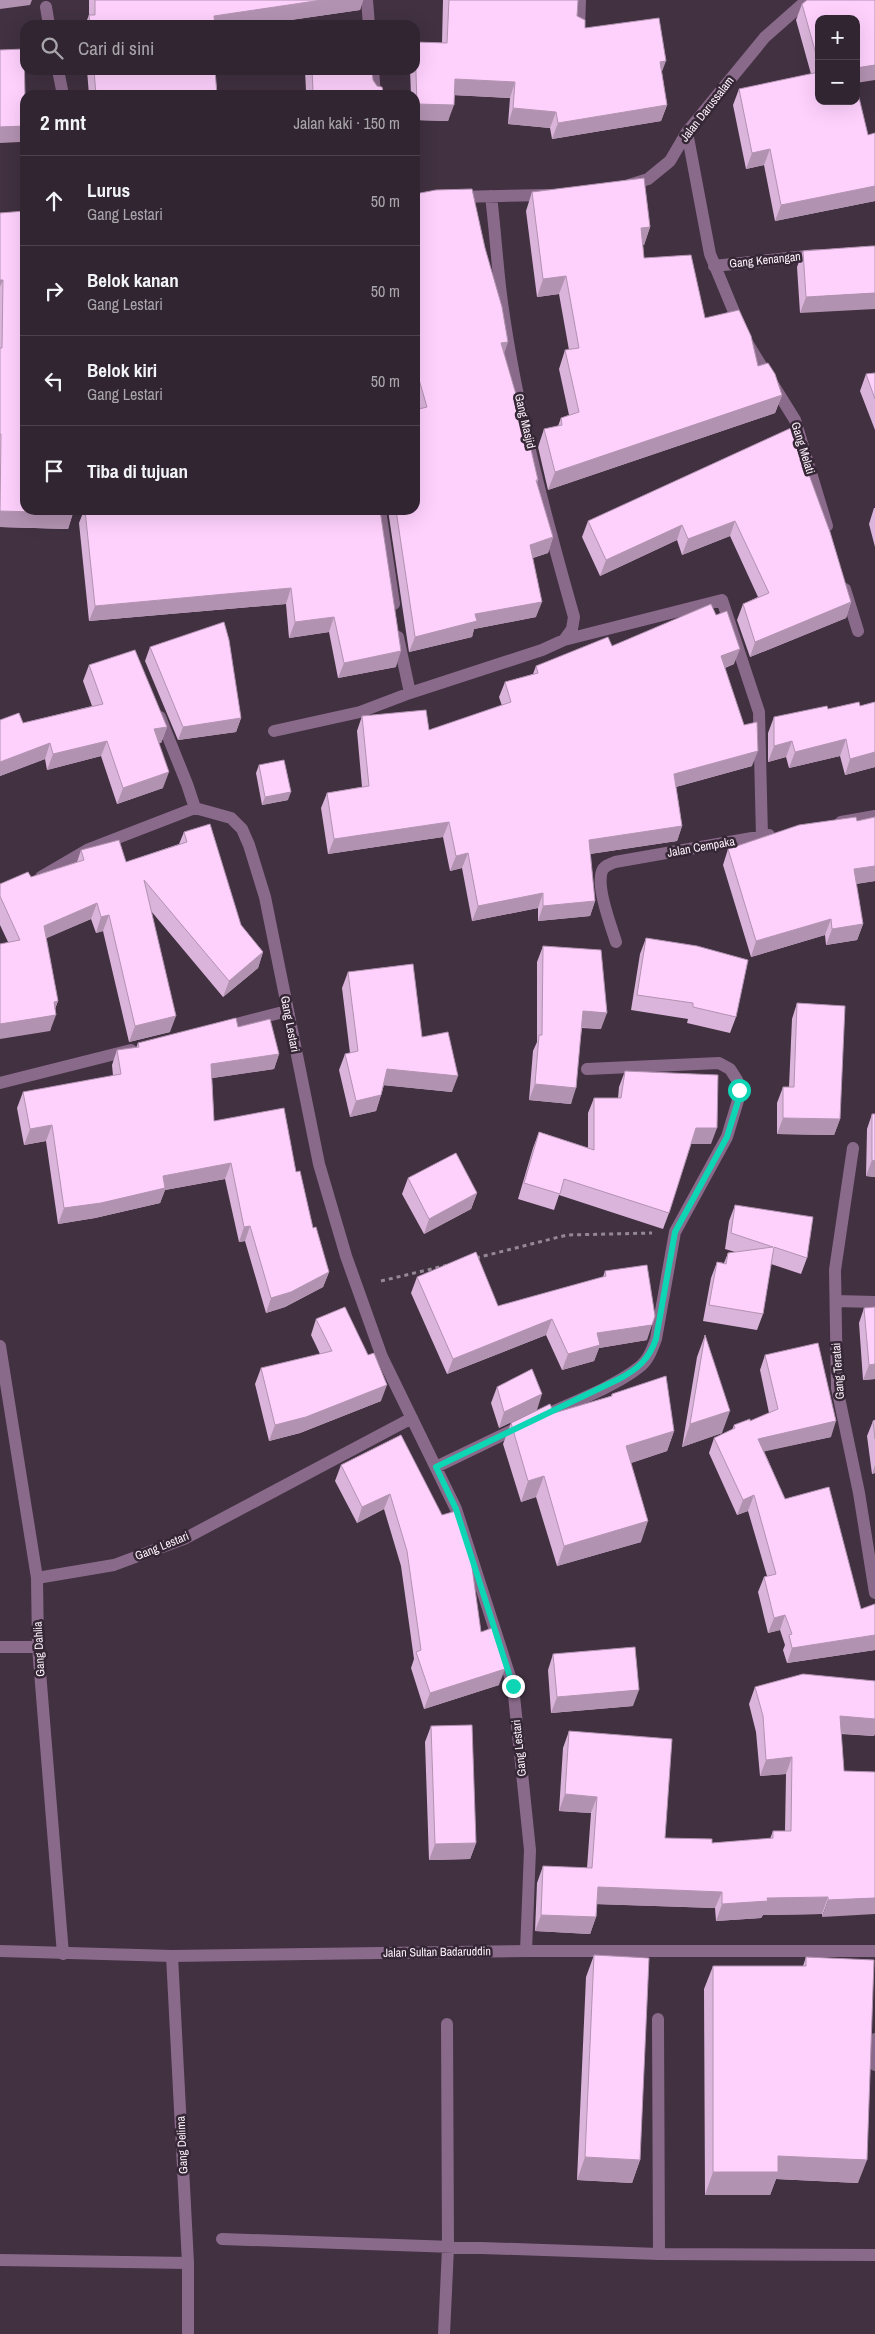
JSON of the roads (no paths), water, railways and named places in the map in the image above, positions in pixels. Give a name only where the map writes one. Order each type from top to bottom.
[{"type":"street","points":[[367,0],[369,20]]},
{"type":"street","points":[[579,28],[580,0]]},
{"type":"street","name":"Jalan Darussalam","points":[[617,189],[648,179],[670,161],[687,132],[765,37],[807,0]]},
{"type":"street","points":[[46,7],[48,20]]},
{"type":"street","points":[[59,75],[61,90]]},
{"type":"street","points":[[373,75],[374,90]]},
{"type":"street","name":"Gang Melati","points":[[687,132],[710,254],[714,266],[746,341],[795,420],[829,535]]},
{"type":"street","points":[[444,198],[561,195]]},
{"type":"street","name":"Gang Masjid","points":[[491,196],[501,295],[516,386],[552,539],[574,617],[572,629],[564,640]]},
{"type":"street","name":"Gang Kenangan","points":[[714,266],[828,254]]},
{"type":"street","points":[[381,515],[400,650],[410,693]]},
{"type":"street","points":[[841,573],[858,630]]},
{"type":"street","points":[[274,731],[360,712],[410,693],[542,650],[564,640],[722,600],[759,712],[762,837]]},
{"type":"street","points":[[41,877],[89,849],[194,808],[187,784],[156,706]]},
{"type":"street","name":"Gang Lestari","points":[[194,808],[231,818],[242,829],[250,845],[265,897],[319,1164],[346,1256],[382,1357],[456,1509],[513,1686],[530,1850],[526,1951]]},
{"type":"street","points":[[828,824],[875,816]]},
{"type":"street","name":"Jalan Cempaka","points":[[616,942],[603,896],[601,879],[603,869],[606,866],[615,862],[781,833]]},
{"type":"street","points":[[211,1030],[287,1011]]},
{"type":"street","points":[[0,1083],[144,1047]]},
{"type":"street","points":[[436,1467],[619,1379],[639,1368],[652,1353],[675,1232],[727,1137],[739,1098],[737,1080],[730,1069],[719,1063],[587,1069]]},
{"type":"street","name":"Gang Teratai","points":[[852,1148],[835,1270],[836,1388],[859,1493],[875,1593]]},
{"type":"street","points":[[836,1301],[875,1302]]},
{"type":"street","name":"Gang Dahlia","points":[[0,1346],[36,1578],[38,1647],[63,1954]]},
{"type":"street","name":"Gang Lestari","points":[[36,1578],[114,1565],[184,1539],[412,1418]]},
{"type":"street","points":[[0,1647],[38,1647]]},
{"type":"street","name":"Jalan Sultan Badaruddin","points":[[0,1951],[172,1956],[526,1951],[875,1951]]},
{"type":"street","name":"Gang Delima","points":[[172,1956],[188,2263],[188,2334]]},
{"type":"street","points":[[658,2019],[659,2254]]},
{"type":"street","points":[[444,2334],[448,2248],[447,2024]]},
{"type":"street","points":[[875,2039],[875,2065]]},
{"type":"street","points":[[222,2239],[659,2254],[875,2255]]},
{"type":"street","points":[[0,2260],[188,2263]]}]
